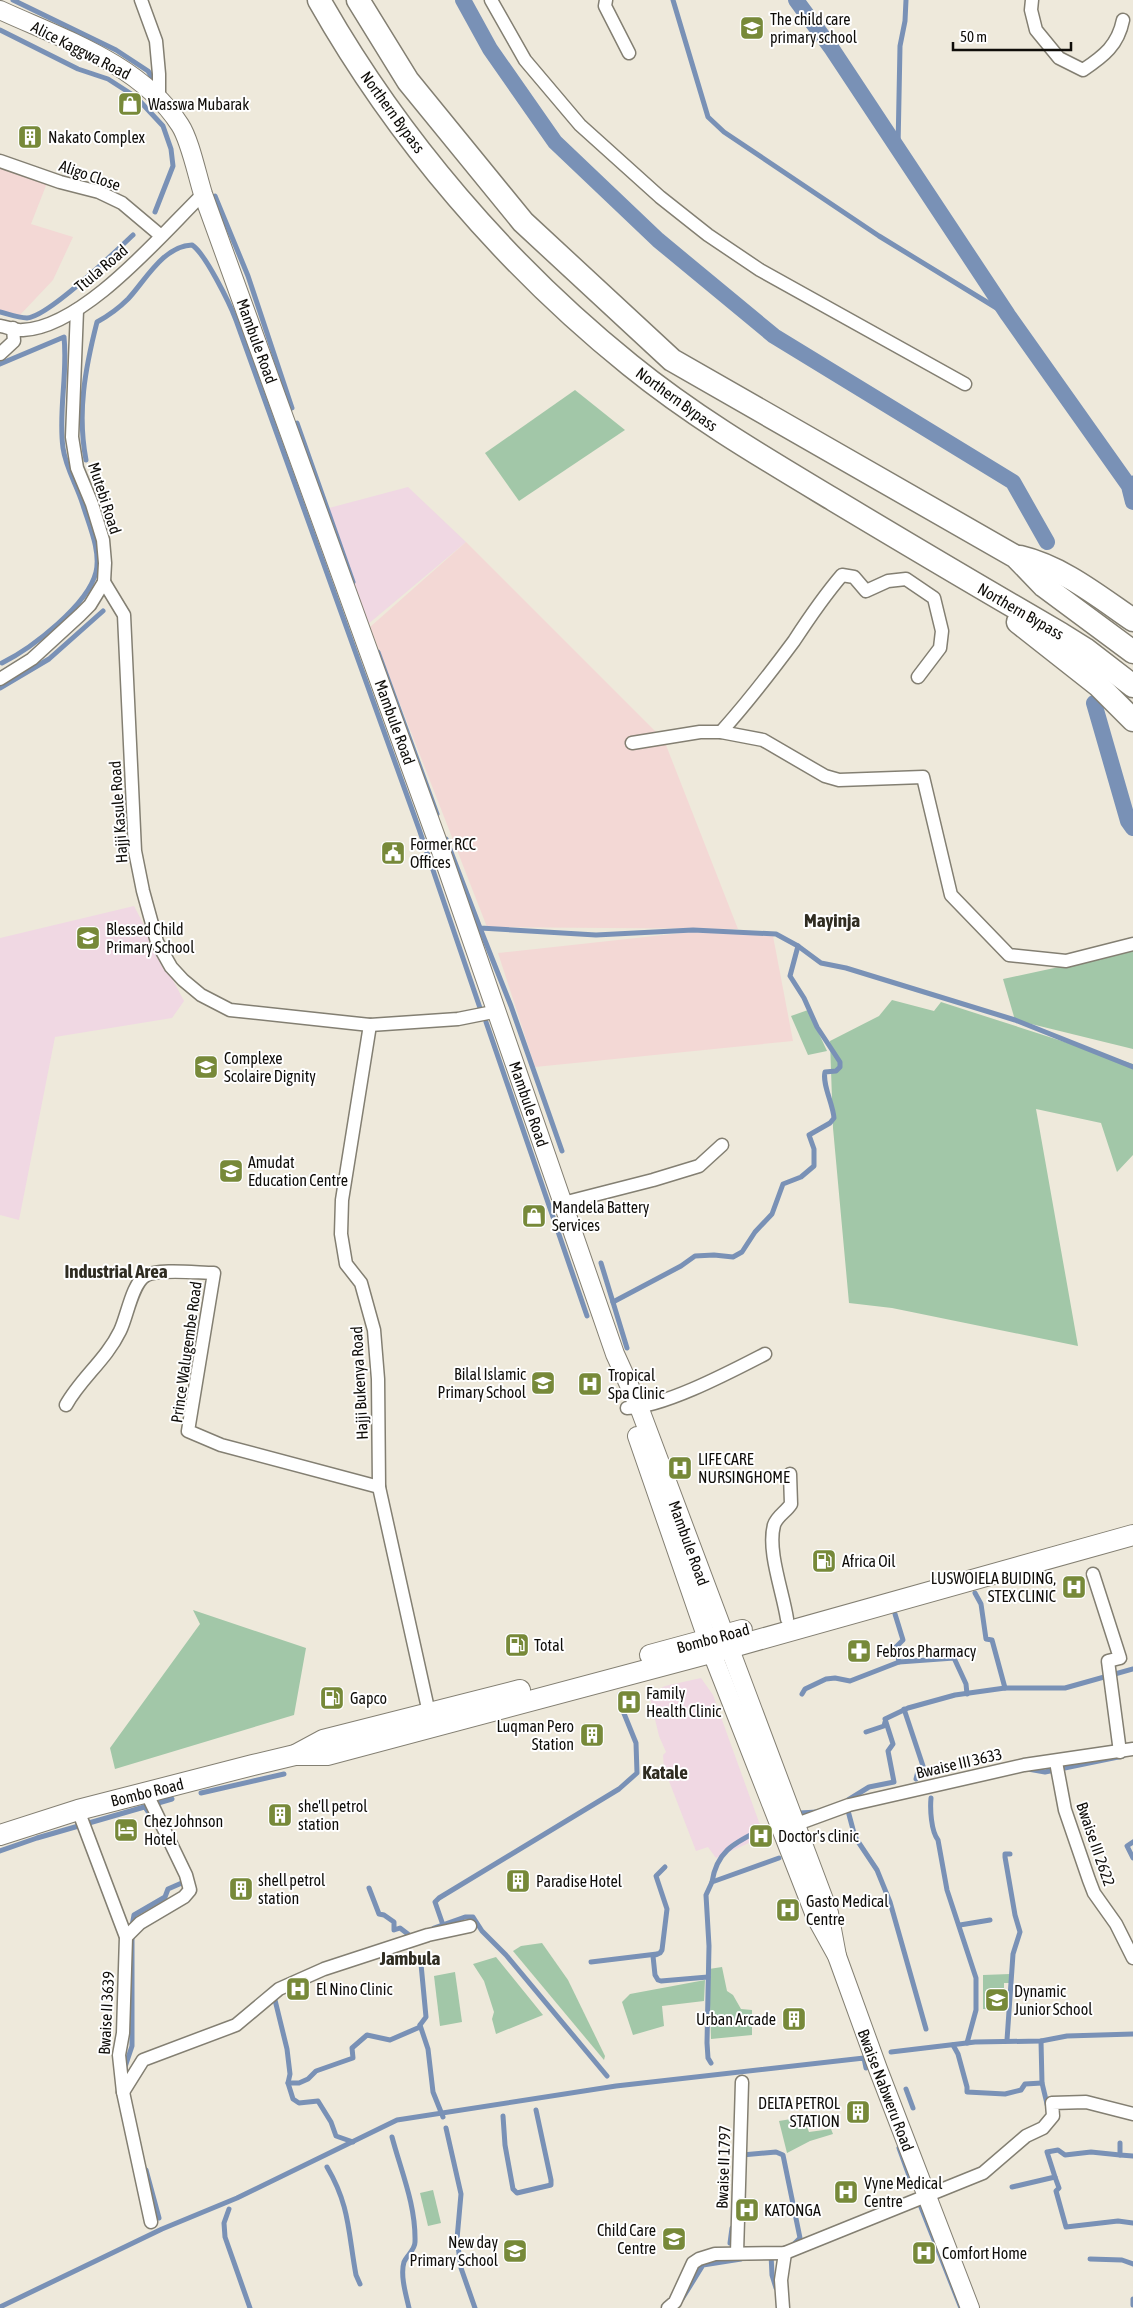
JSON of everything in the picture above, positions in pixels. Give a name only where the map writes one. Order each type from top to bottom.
[{"type":"highway","points":[[311,0],[331,21]]},
{"type":"highway","name":"Northern Bypass","points":[[319,0],[378,94],[411,140],[521,268],[631,366],[732,439],[1086,649],[1133,686]]},
{"type":"highway","name":"Northern Bypass","points":[[358,0],[408,81],[523,222],[672,360],[1016,556],[1044,586],[1133,652]]},
{"type":"highway","points":[[1016,556],[1037,561],[1058,571],[1133,620]]},
{"type":"highway","points":[[987,592],[1020,623],[1098,685],[1133,720]]},
{"type":"main road","name":"Bombo Road","points":[[295,1755],[323,1740],[550,1683],[718,1644],[787,1619],[869,1598],[1133,1521]]},
{"type":"main road","name":"Bombo Road","points":[[0,1835],[78,1810],[295,1755],[327,1755],[718,1644],[1133,1535]]},
{"type":"street","points":[[141,0],[156,41],[159,96]]},
{"type":"street","points":[[491,0],[525,60],[574,118],[660,197],[708,235],[760,270],[965,384]]},
{"type":"street","points":[[606,0],[606,6],[629,54]]},
{"type":"street","points":[[1032,0],[1031,10],[1036,30],[1059,58],[1083,70],[1115,44],[1120,34],[1123,20]]},
{"type":"street","name":"Alice Kaggwa Road","points":[[0,10],[102,58],[137,79],[159,96]]},
{"type":"street","name":"Mambule Road","points":[[159,96],[182,127],[203,194],[498,1012],[633,1408],[718,1644]]},
{"type":"street","name":"Aligo Close","points":[[0,161],[99,192],[122,203],[160,235]]},
{"type":"street","name":"Ttula Road","points":[[0,326],[21,330],[37,328],[77,310],[125,273],[160,235],[203,194]]},
{"type":"street","name":"Mutebi Road","points":[[77,310],[72,437],[77,468],[92,504],[103,540],[104,582]]},
{"type":"street","points":[[0,354],[14,341],[13,328]]},
{"type":"street","points":[[721,732],[743,708],[793,642],[822,598],[842,575],[854,577],[866,590],[888,580],[906,578],[934,598],[942,631],[940,648],[918,677]]},
{"type":"street","points":[[0,679],[32,659],[74,621],[90,605],[104,582]]},
{"type":"street","name":"Hajji Kasule Road","points":[[104,582],[124,616],[135,851],[143,891],[155,934],[171,967],[201,995],[230,1010],[370,1025],[458,1019],[498,1012]]},
{"type":"street","points":[[632,743],[700,732],[721,732],[764,740],[825,776],[839,780],[923,777],[951,895],[1009,955],[1066,961],[1133,944]]},
{"type":"street","name":"Hajji Bukenya Road","points":[[370,1025],[342,1200],[341,1227],[346,1264],[362,1283],[374,1330],[378,1379],[380,1487],[429,1713]]},
{"type":"street","points":[[563,1203],[699,1166],[722,1146]]},
{"type":"street","name":"Prince Walugembe Road","points":[[66,1405],[76,1386],[107,1354],[120,1331],[136,1286],[145,1276],[157,1272],[214,1273],[188,1431],[221,1445],[380,1487]]},
{"type":"street","points":[[633,1408],[716,1378],[765,1354]]},
{"type":"street","points":[[787,1619],[775,1566],[772,1540],[774,1524],[791,1504],[790,1474]]},
{"type":"street","points":[[1093,1574],[1120,1658],[1108,1661],[1127,1751]]},
{"type":"street","name":"Bwaise Nabweru Road","points":[[718,1644],[797,1824],[829,1913],[836,1956]]},
{"type":"street","name":"Bwaise Nabweru Road","points":[[718,1644],[816,1918],[836,1956],[970,2308]]},
{"type":"street","name":"Bwaise III 3633","points":[[797,1824],[849,1805],[1024,1765],[1127,1751]]},
{"type":"street","name":"Bwaise III 2622","points":[[1056,1762],[1065,1810],[1088,1880],[1094,1893],[1116,1924],[1133,1958]]},
{"type":"street","points":[[126,1937],[151,1915],[184,1897],[190,1890],[186,1875],[146,1792]]},
{"type":"street","name":"Bwaise II 3639","points":[[78,1810],[126,1937],[123,2033],[119,2055],[123,2092],[151,2222]]},
{"type":"street","points":[[123,2092],[143,2060],[236,2025],[279,1989],[324,1969],[428,1935],[470,1926]]},
{"type":"street","name":"Bwaise II 1797","points":[[737,2253],[742,2082]]},
{"type":"street","points":[[668,2308],[675,2302],[693,2263],[699,2259],[715,2254],[785,2253],[983,2172],[1026,2136],[1043,2128],[1053,2116],[1052,2103],[1086,2102],[1133,2114]]},
{"type":"street","points":[[783,2308],[781,2280],[785,2253]]},
{"type":"shaded area","points":[[0,163],[47,183],[31,224],[73,237],[53,280],[19,316],[0,314]]},
{"type":"shaded area","points":[[408,487],[466,542],[367,625],[329,508]]},
{"type":"shaded area","points":[[466,542],[664,740],[738,929],[487,927],[370,627]]},
{"type":"shaded area","points":[[134,906],[184,1001],[172,1018],[55,1037],[19,1220],[0,1215],[0,938]]},
{"type":"shaded area","points":[[691,932],[773,936],[793,1041],[535,1067],[498,953]]},
{"type":"shaded area","points":[[701,1678],[713,1695],[764,1836],[716,1858],[708,1847],[696,1851],[664,1768],[663,1755],[666,1752],[659,1736],[649,1694],[665,1686]]},
{"type":"green space","points":[[575,390],[625,430],[519,501],[485,453]]},
{"type":"green space","points":[[1133,951],[1133,1049],[1015,1020],[1003,979]]},
{"type":"green space","points":[[892,1000],[934,1011],[941,1002],[1133,1064],[1133,1155],[1117,1172],[1101,1123],[1036,1109],[1078,1346],[892,1308],[849,1303],[833,1128],[830,1041],[879,1016]]},
{"type":"green space","points":[[808,1010],[827,1051],[808,1055],[791,1016]]},
{"type":"green space","points":[[193,1610],[306,1648],[294,1715],[115,1769],[110,1748],[200,1624]]},
{"type":"green space","points":[[542,1943],[568,1980],[605,2056],[604,2060],[513,1951],[521,1946]]},
{"type":"green space","points":[[496,1957],[543,2015],[496,2034],[492,2019],[494,2012],[484,1981],[473,1964]]},
{"type":"green space","points":[[722,1967],[727,1991],[733,1995],[741,2009],[752,2010],[752,2035],[711,2039],[709,1969]]},
{"type":"green space","points":[[455,1972],[462,2022],[440,2026],[434,1976]]},
{"type":"green space","points":[[1010,1974],[1010,1983],[1004,1983],[1004,2001],[997,2001],[997,2009],[983,2009],[983,1975]]},
{"type":"green space","points":[[705,1980],[704,2001],[662,2006],[664,2026],[633,2035],[622,2002],[630,1994]]},
{"type":"green space","points":[[803,2117],[809,2132],[831,2129],[833,2134],[810,2141],[787,2153],[779,2121]]},
{"type":"green space","points":[[433,2190],[441,2223],[428,2226],[420,2193]]},
{"type":"waterway","points":[[13,0],[116,50],[148,71],[156,83]]},
{"type":"waterway","points":[[463,0],[490,49],[555,142],[658,240],[774,336],[1013,482],[1047,542]]},
{"type":"waterway","points":[[673,0],[708,117],[724,132],[879,236],[1008,315]]},
{"type":"waterway","points":[[796,0],[832,49],[1008,315],[1129,486],[1133,502]]},
{"type":"waterway","points":[[898,148],[900,46],[905,21],[906,0]]},
{"type":"waterway","points":[[0,30],[78,69],[108,79],[136,97],[163,126],[171,149],[173,166],[155,212]]},
{"type":"waterway","points":[[215,196],[248,276],[292,408]]},
{"type":"waterway","points":[[0,312],[24,318],[37,315],[65,296],[133,235]]},
{"type":"waterway","points":[[86,460],[83,443],[82,408],[86,374],[97,322],[113,312],[128,299],[163,258],[172,251],[192,245],[210,268],[236,320],[419,829],[480,1008]]},
{"type":"waterway","points":[[0,364],[64,337],[63,448],[94,538],[97,555],[96,572],[91,585],[71,611],[43,636],[2,663]]},
{"type":"waterway","points":[[297,423],[353,582]]},
{"type":"waterway","points":[[1129,486],[1133,478]]},
{"type":"waterway","points":[[0,688],[49,659],[103,611]]},
{"type":"waterway","points":[[378,652],[437,814]]},
{"type":"waterway","points":[[1094,703],[1128,821],[1133,828]]},
{"type":"waterway","points":[[446,839],[480,928],[596,935],[693,930],[776,934],[798,946],[821,963],[846,968],[1015,1020],[1133,1067]]},
{"type":"waterway","points":[[480,928],[511,1006],[562,1151]]},
{"type":"waterway","points":[[613,1302],[681,1266],[695,1256],[733,1257],[742,1252],[755,1232],[772,1214],[783,1184],[801,1177],[814,1166],[814,1149],[809,1135],[830,1123],[834,1118],[824,1077],[825,1072],[836,1071],[840,1067],[840,1062],[817,1027],[804,998],[790,976],[798,946]]},
{"type":"waterway","points":[[486,1022],[587,1316]]},
{"type":"waterway","points":[[601,1263],[627,1348]]},
{"type":"waterway","points":[[975,1593],[981,1604],[986,1639],[992,1640],[1005,1688]]},
{"type":"waterway","points":[[895,1614],[903,1640],[896,1647],[899,1662]]},
{"type":"waterway","points":[[802,1694],[805,1689],[826,1679],[835,1678],[850,1681],[899,1662],[954,1658],[966,1684],[967,1694]]},
{"type":"waterway","points":[[848,1800],[869,1787],[894,1782],[888,1751],[893,1744],[885,1719],[908,1708],[955,1695],[1005,1688],[1065,1688],[1133,1669]]},
{"type":"waterway","points":[[443,1925],[435,1902],[439,1898],[619,1789],[637,1773],[636,1743],[623,1711],[620,1694]]},
{"type":"waterway","points":[[904,1709],[923,1766],[918,1771],[916,1779]]},
{"type":"waterway","points":[[866,1732],[884,1726],[885,1722]]},
{"type":"waterway","points":[[1028,1769],[1045,1772],[1123,1756]]},
{"type":"waterway","points":[[201,1793],[284,1774]]},
{"type":"waterway","points":[[931,1798],[932,1826],[938,1840],[947,1890],[976,1978],[976,2010],[967,2043]]},
{"type":"waterway","points":[[0,1851],[37,1838],[172,1799]]},
{"type":"waterway","points":[[145,1807],[153,1819]]},
{"type":"waterway","points":[[847,1807],[855,1837],[877,1870],[890,1902],[926,2029]]},
{"type":"waterway","points":[[800,1813],[817,1812]]},
{"type":"waterway","points":[[712,1882],[718,1862],[724,1854],[737,1843],[764,1828]]},
{"type":"waterway","points":[[1133,1842],[1127,1846],[1133,1858]]},
{"type":"waterway","points":[[1007,2040],[1013,1954],[1020,1932],[1015,1915],[1005,1857],[1005,1854],[1010,1854]]},
{"type":"waterway","points":[[711,2063],[708,2058],[707,2043],[709,1946],[706,1895],[712,1882],[779,1858]]},
{"type":"waterway","points":[[665,1867],[656,1876],[667,1909],[662,1950],[653,1956],[655,1975],[661,1981],[708,1977]]},
{"type":"waterway","points":[[132,1926],[134,1915],[165,1897],[168,1889],[184,1882],[182,1878]]},
{"type":"waterway","points":[[369,1888],[379,1914],[394,1922],[394,1930],[400,1928],[413,1938]]},
{"type":"waterway","points":[[434,1928],[465,1917],[473,1917],[482,1931],[506,1955],[607,2076]]},
{"type":"waterway","points":[[960,1925],[990,1920]]},
{"type":"waterway","points":[[125,2067],[132,2046],[132,1939]]},
{"type":"waterway","points":[[591,1962],[657,1954]]},
{"type":"waterway","points":[[421,1964],[426,2017],[420,2025],[428,2049],[433,2092],[443,2117]]},
{"type":"waterway","points":[[275,2000],[287,2049],[290,2074],[288,2083],[293,2099],[299,2103],[318,2101],[331,2122],[336,2136],[353,2142]]},
{"type":"waterway","points":[[288,2083],[299,2083],[308,2079],[316,2071],[353,2058],[352,2048],[367,2035],[390,2040],[420,2027],[420,2025]]},
{"type":"waterway","points":[[891,2052],[975,2042],[1041,2041],[1067,2036],[1133,2034]]},
{"type":"waterway","points":[[1041,2041],[1042,2083],[1048,2108]]},
{"type":"waterway","points":[[953,2045],[958,2054],[967,2092],[1005,2094],[1021,2090],[1025,2084],[1042,2083]]},
{"type":"waterway","points":[[0,2307],[162,2229],[237,2198],[397,2120],[616,2086],[864,2058],[866,2068]]},
{"type":"waterway","points":[[906,2089],[913,2108]]},
{"type":"waterway","points":[[503,2116],[505,2145],[513,2189],[517,2193],[551,2185],[536,2110]]},
{"type":"waterway","points":[[446,2128],[461,2194],[457,2239],[461,2268],[475,2308]]},
{"type":"waterway","points":[[392,2137],[411,2201],[415,2228],[415,2245],[404,2262],[403,2267],[404,2285],[409,2308]]},
{"type":"waterway","points":[[1120,2143],[1120,2155],[1133,2156]]},
{"type":"waterway","points":[[899,2148],[912,2184]]},
{"type":"waterway","points":[[1012,2187],[1055,2177],[1047,2152],[1058,2150],[1065,2155],[1091,2152],[1120,2155]]},
{"type":"waterway","points":[[742,2155],[776,2152],[783,2155],[800,2238],[792,2246]]},
{"type":"waterway","points":[[327,2167],[335,2181],[344,2207],[356,2275],[360,2284]]},
{"type":"waterway","points":[[146,2170],[159,2218]]},
{"type":"waterway","points":[[1055,2177],[1059,2188],[1056,2191],[1066,2227],[1118,2221],[1133,2223]]},
{"type":"waterway","points":[[919,2202],[961,2308]]},
{"type":"waterway","points":[[229,2209],[224,2223],[225,2237],[250,2308]]},
{"type":"waterway","points":[[730,2243],[732,2228]]},
{"type":"waterway","points":[[771,2254],[772,2275],[776,2288]]},
{"type":"waterway","points":[[682,2299],[703,2265],[741,2259]]},
{"type":"waterway","points":[[1090,2259],[1122,2260],[1133,2264]]},
{"type":"waterway","points":[[1133,2299],[1133,2305]]},
{"type":"place","name":"The child care primary school","points":[[752,28]]},
{"type":"place","name":"Wasswa Mubarak","points":[[130,104]]},
{"type":"place","name":"Nakato Complex","points":[[30,137]]},
{"type":"place","name":"Former RCC Offices","points":[[393,853]]},
{"type":"place","name":"Blessed Child Primary School","points":[[88,938]]},
{"type":"place","name":"Complexe Scolaire Dignity","points":[[206,1067]]},
{"type":"place","name":"Amudat Education Centre","points":[[231,1171]]},
{"type":"place","name":"Mandela Battery Services","points":[[534,1216]]},
{"type":"place","name":"Bilal Islamic Primary School","points":[[543,1383]]},
{"type":"place","name":"Tropical Spa Clinic","points":[[590,1384]]},
{"type":"place","name":"LIFE CARE NURSINGHOME","points":[[680,1468]]},
{"type":"place","name":"Africa Oil","points":[[824,1561]]},
{"type":"place","name":"LUSWOIELA BUIDING, STEX CLINIC","points":[[1074,1587]]},
{"type":"place","name":"Total","points":[[517,1645]]},
{"type":"place","name":"Febros Pharmacy","points":[[859,1651]]},
{"type":"place","name":"Gapco","points":[[332,1698]]},
{"type":"place","name":"Family Health Clinic","points":[[629,1702]]},
{"type":"place","name":"Luqman Pero Station","points":[[592,1735]]},
{"type":"place","name":"she'll petrol station","points":[[280,1815]]},
{"type":"place","name":"Chez Johnson Hotel","points":[[126,1830]]},
{"type":"place","name":"Doctor's clinic","points":[[761,1836]]},
{"type":"place","name":"Paradise Hotel","points":[[518,1881]]},
{"type":"place","name":"shell petrol station","points":[[241,1889]]},
{"type":"place","name":"Gasto Medical Centre","points":[[788,1910]]},
{"type":"place","name":"El Nino Clinic","points":[[298,1989]]},
{"type":"place","name":"Dynamic Junior School","points":[[997,2000]]},
{"type":"place","name":"Urban Arcade","points":[[794,2019]]},
{"type":"place","name":"DELTA PETROL STATION","points":[[858,2112]]},
{"type":"place","name":"Vyne Medical Centre","points":[[846,2192]]},
{"type":"place","name":"KATONGA","points":[[747,2210]]},
{"type":"place","name":"Child Care Centre","points":[[674,2239]]},
{"type":"place","name":"New day Primary School","points":[[515,2251]]},
{"type":"place","name":"Comfort Home","points":[[924,2253]]},
{"type":"district","name":"Mayinja","points":[[832,920]]},
{"type":"district","name":"Industrial Area","points":[[116,1271]]},
{"type":"district","name":"Katale","points":[[665,1772]]},
{"type":"district","name":"Jambula","points":[[410,1958]]}]
